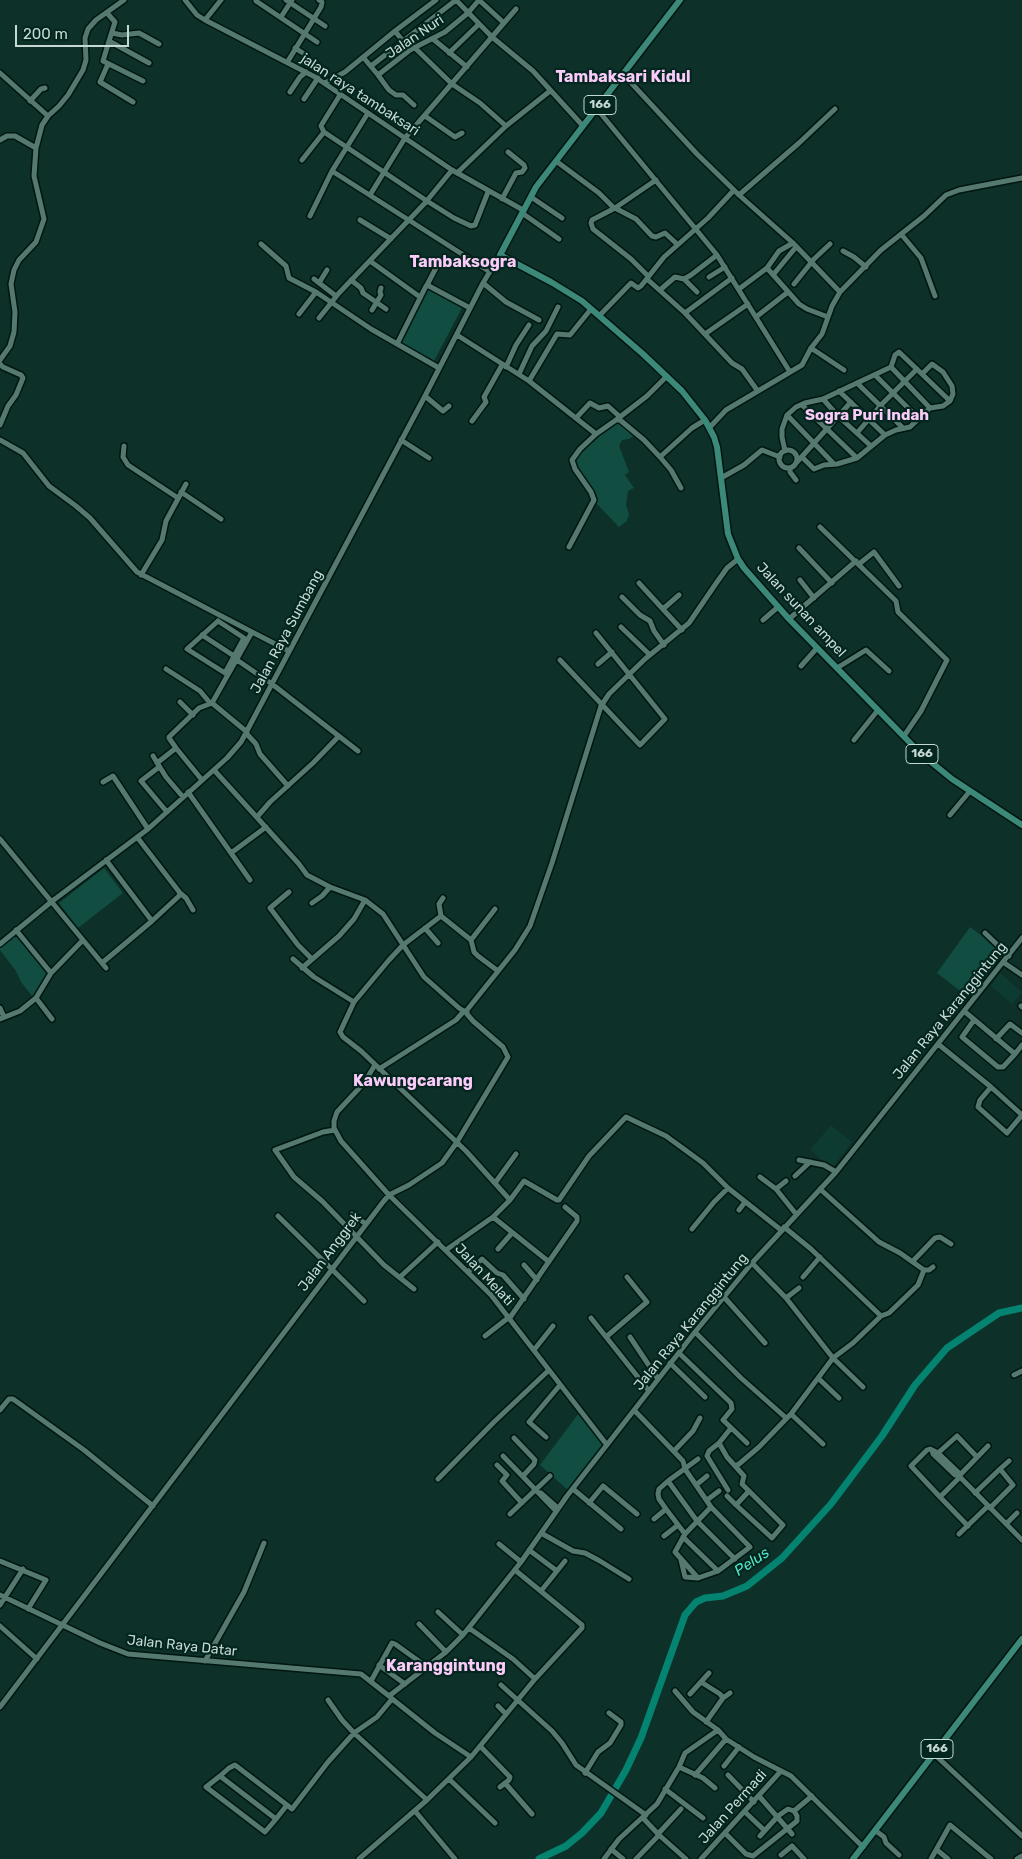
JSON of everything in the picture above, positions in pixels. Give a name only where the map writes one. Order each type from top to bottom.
[{"type":"main road","name":"166","points":[[500,255],[536,188],[680,0]]},
{"type":"main road","name":"Jalan sunan ampel","points":[[500,255],[558,286],[600,315],[667,376],[688,398],[710,427],[714,437],[725,501],[728,534],[738,559],[752,578],[817,648],[937,768],[1022,826]]},
{"type":"main road","name":"166","points":[[853,1859],[933,1753],[1021,1643]]},
{"type":"street","points":[[0,425],[23,378],[21,375],[3,367],[0,362],[10,346],[14,332],[15,312],[11,284],[14,270],[36,242],[44,219],[34,182],[36,148],[42,125],[68,95],[85,66],[85,38],[88,29],[96,20],[124,0]]},
{"type":"street","name":"jalan raya tambaksari","points":[[185,0],[197,15],[318,78],[455,172],[502,199],[559,239]]},
{"type":"street","points":[[205,20],[221,0]]},
{"type":"street","points":[[288,61],[322,5],[319,0]]},
{"type":"street","points":[[325,83],[344,72],[436,0]]},
{"type":"street","points":[[371,66],[456,0],[492,36],[533,71],[583,126]]},
{"type":"street","points":[[479,0],[504,23]]},
{"type":"street","name":"Jalan Nuri","points":[[363,57],[378,75],[412,49],[445,32],[468,13],[479,0]]},
{"type":"street","points":[[281,17],[289,1],[325,26]]},
{"type":"street","points":[[260,2],[316,42]]},
{"type":"street","points":[[370,195],[405,138],[516,9]]},
{"type":"street","points":[[107,13],[115,22],[103,59],[108,64],[143,82]]},
{"type":"street","points":[[449,53],[479,24]]},
{"type":"street","points":[[395,31],[403,41],[452,84],[480,103],[506,126]]},
{"type":"street","points":[[112,33],[122,35],[140,34],[159,44]]},
{"type":"street","points":[[433,39],[466,67]]},
{"type":"street","points":[[109,41],[149,63]]},
{"type":"street","points":[[295,48],[306,55]]},
{"type":"street","points":[[108,64],[100,82],[133,102]]},
{"type":"street","points":[[290,92],[300,77],[306,72]]},
{"type":"street","points":[[0,74],[48,116]]},
{"type":"street","points":[[623,74],[693,150],[739,195],[795,245],[840,292]]},
{"type":"street","points":[[378,75],[384,86],[396,95],[403,95],[414,105]]},
{"type":"street","points":[[304,99],[318,78]]},
{"type":"street","points":[[30,100],[45,88]]},
{"type":"street","points":[[319,318],[336,296],[455,172],[506,126],[550,91]]},
{"type":"street","points":[[340,94],[321,126],[324,132],[427,201],[454,218],[473,226],[488,192]]},
{"type":"street","points":[[597,109],[717,255],[790,372]]},
{"type":"street","points":[[739,195],[835,109]]},
{"type":"street","points":[[310,216],[332,171],[368,113]]},
{"type":"street","points":[[425,116],[456,137],[462,133]]},
{"type":"street","points":[[302,160],[324,132]]},
{"type":"street","points":[[0,140],[7,136],[15,136],[36,148]]},
{"type":"street","points":[[502,199],[516,173],[522,172],[525,168],[508,152]]},
{"type":"street","points":[[556,161],[599,193],[615,208],[636,219],[652,236],[656,237],[665,233],[677,244]]},
{"type":"street","points":[[332,171],[490,272]]},
{"type":"street","points":[[710,427],[726,410],[757,390],[802,366],[822,334],[840,292],[881,250],[946,195],[952,191],[1022,178]]},
{"type":"street","points":[[656,180],[615,208],[592,220],[592,227],[685,313],[732,364],[742,370],[757,390]]},
{"type":"street","points":[[600,315],[631,283],[639,288],[677,244],[720,206],[734,190]]},
{"type":"street","points":[[531,197],[562,218]]},
{"type":"street","points":[[360,220],[391,239]]},
{"type":"street","points":[[901,234],[921,258],[935,296]]},
{"type":"street","points":[[261,244],[286,266],[288,277],[316,292],[397,344],[439,368]]},
{"type":"street","points":[[794,284],[830,244]]},
{"type":"street","points":[[739,289],[767,268],[779,251],[795,245]]},
{"type":"street","points":[[773,275],[795,245]]},
{"type":"street","points":[[843,252],[854,257],[866,267]]},
{"type":"street","name":"Jalan Raya Sumbang","points":[[0,944],[50,902],[148,829],[227,758],[246,733],[483,283],[500,255]]},
{"type":"street","points":[[684,278],[717,255]]},
{"type":"street","points":[[370,261],[420,297]]},
{"type":"street","points":[[397,344],[438,264]]},
{"type":"street","points":[[709,277],[725,268]]},
{"type":"street","points":[[767,268],[804,308],[828,318]]},
{"type":"street","points":[[319,283],[327,270]]},
{"type":"street","points":[[660,290],[675,277],[684,278],[697,292]]},
{"type":"street","points":[[314,278],[336,296]]},
{"type":"street","points":[[685,313],[732,278]]},
{"type":"street","points":[[351,280],[361,288],[363,293],[386,309]]},
{"type":"street","points":[[483,283],[506,302],[539,320]]},
{"type":"street","points":[[427,285],[470,308]]},
{"type":"street","points":[[372,310],[381,295],[382,288]]},
{"type":"street","points":[[299,314],[316,292]]},
{"type":"street","points":[[756,317],[788,292]]},
{"type":"street","points":[[705,334],[748,304]]},
{"type":"street","points":[[519,374],[532,346],[550,326],[558,307]]},
{"type":"street","points":[[529,381],[557,334],[570,335],[591,309]]},
{"type":"street","points":[[472,421],[486,402],[484,397],[529,325]]},
{"type":"street","points":[[456,335],[529,381],[596,434]]},
{"type":"street","points":[[812,348],[844,370]]},
{"type":"street","points":[[785,451],[782,429],[787,415],[796,407],[823,399],[891,367],[898,352],[950,401]]},
{"type":"street","points":[[802,457],[814,469],[857,458],[885,435],[910,427],[930,408],[943,406],[950,401],[953,394],[952,386],[949,379],[939,368],[932,364],[922,374]]},
{"type":"street","points":[[891,367],[930,408]]},
{"type":"street","points":[[856,433],[917,369]]},
{"type":"street","points":[[875,375],[918,420]]},
{"type":"street","points":[[569,547],[594,500],[591,492],[575,469],[572,460],[580,449],[596,434],[618,419],[667,376]]},
{"type":"street","points":[[857,383],[903,428]]},
{"type":"street","points":[[839,390],[885,435]]},
{"type":"street","points":[[425,396],[443,411],[449,406]]},
{"type":"street","points":[[823,399],[838,416],[871,446]]},
{"type":"street","points":[[790,468],[851,402]]},
{"type":"street","points":[[576,418],[589,403],[599,408],[608,406],[618,419],[624,422],[660,456],[671,470],[681,488]]},
{"type":"street","points":[[802,405],[857,458]]},
{"type":"street","points":[[787,415],[834,464]]},
{"type":"street","points":[[660,456],[704,420]]},
{"type":"street","points":[[0,440],[24,453],[30,459],[41,478],[76,506],[133,569],[289,651]]},
{"type":"street","points":[[401,440],[429,458]]},
{"type":"street","points":[[124,446],[123,457],[128,465],[178,498]]},
{"type":"street","points":[[721,479],[744,465],[762,450],[780,457]]},
{"type":"street","points":[[780,457],[785,451]]},
{"type":"street","points":[[785,451],[794,452],[797,457],[796,462]]},
{"type":"street","points":[[780,457],[782,465],[790,468]]},
{"type":"street","points":[[790,468],[790,472],[796,480]]},
{"type":"street","points":[[142,575],[162,540],[166,521],[186,484]]},
{"type":"street","points":[[181,492],[221,519]]},
{"type":"street","points":[[820,528],[896,601],[898,612],[947,660],[904,736]]},
{"type":"street","points":[[799,548],[832,583]]},
{"type":"street","points":[[789,619],[857,562],[874,552],[899,586]]},
{"type":"street","points":[[414,1289],[384,1265],[322,1201],[294,1177],[275,1150],[334,1127],[339,1110],[377,1067],[456,1020],[465,1012],[521,942],[530,926],[552,863],[602,704],[650,655],[682,630],[696,615],[724,572],[738,559]]},
{"type":"street","points":[[800,580],[814,598]]},
{"type":"street","points":[[640,583],[682,630]]},
{"type":"street","points":[[663,609],[680,595]]},
{"type":"street","points":[[622,597],[640,615],[649,620],[664,645]]},
{"type":"street","points":[[763,620],[778,607]]},
{"type":"street","points":[[226,626],[229,620]]},
{"type":"street","points":[[202,780],[169,737],[199,708],[211,703],[235,658],[244,638],[218,621],[187,649],[225,673],[235,658],[252,632]]},
{"type":"street","points":[[621,627],[650,655]]},
{"type":"street","points":[[560,660],[640,745],[664,722],[664,718],[596,633]]},
{"type":"street","points":[[202,634],[272,684],[358,751]]},
{"type":"street","points":[[801,666],[817,648]]},
{"type":"street","points":[[836,667],[866,650],[889,671]]},
{"type":"street","points":[[598,664],[612,652]]},
{"type":"street","points":[[166,669],[200,691],[246,733],[256,744],[260,754],[288,786]]},
{"type":"street","points":[[180,702],[193,715]]},
{"type":"street","points":[[854,740],[878,710]]},
{"type":"street","points":[[257,817],[338,736]]},
{"type":"street","points":[[167,812],[140,780],[176,748]]},
{"type":"street","points":[[153,756],[182,797]]},
{"type":"street","points":[[214,770],[307,875],[330,887],[365,900],[383,914],[424,977],[465,1012]]},
{"type":"street","points":[[103,782],[113,776],[148,829]]},
{"type":"street","points":[[950,815],[970,791]]},
{"type":"street","points":[[188,792],[250,880]]},
{"type":"street","points":[[232,852],[266,827]]},
{"type":"street","points":[[137,837],[194,910]]},
{"type":"street","points":[[0,839],[106,968]]},
{"type":"street","points":[[106,860],[152,921]]},
{"type":"street","points":[[312,903],[330,887]]},
{"type":"street","points":[[289,892],[270,908],[298,945],[312,959]]},
{"type":"street","points":[[102,963],[152,921],[180,893]]},
{"type":"street","points":[[443,898],[439,904],[441,916],[471,940],[474,952],[498,971]]},
{"type":"street","points":[[302,968],[345,930],[365,900]]},
{"type":"street","points":[[471,940],[495,909]]},
{"type":"street","points":[[441,916],[388,960],[354,1002],[340,1034],[457,1142],[510,1200]]},
{"type":"street","points":[[425,928],[438,943]]},
{"type":"street","points":[[16,930],[51,972]]},
{"type":"street","points":[[984,933],[1009,956]]},
{"type":"street","name":"Jalan Raya Karanggintung","points":[[287,1805],[292,1809],[328,1762],[354,1733],[377,1717],[391,1698],[405,1684],[446,1652],[469,1628],[521,1562],[572,1489],[694,1332],[782,1229],[836,1172],[1022,938]]},
{"type":"street","points":[[0,1008],[2,1018],[20,1010],[36,998],[51,972],[83,940]]},
{"type":"street","points":[[293,959],[302,968],[354,1002]]},
{"type":"street","points":[[1003,962],[1022,975]]},
{"type":"street","points":[[36,998],[52,1019]]},
{"type":"street","points":[[964,1011],[1015,1054]]},
{"type":"street","name":"Jalan Anggrek","points":[[0,1707],[389,1195],[409,1185],[442,1163],[457,1142],[508,1057],[503,1047],[465,1012]]},
{"type":"street","points":[[974,1020],[962,1037],[998,1067],[1003,1067],[1022,1045]]},
{"type":"street","points":[[996,1039],[1010,1024],[1022,1033]]},
{"type":"street","points":[[938,1044],[991,1087],[1022,1115],[1007,1133],[978,1107],[978,1103],[991,1087]]},
{"type":"street","points":[[446,1250],[493,1217],[510,1200],[524,1181],[559,1200],[590,1156],[626,1117],[666,1136],[703,1163],[745,1202],[820,1257],[881,1316]]},
{"type":"street","name":"Jalan Melati","points":[[334,1127],[348,1150],[389,1195],[491,1296],[607,1445]]},
{"type":"street","points":[[495,1182],[516,1154]]},
{"type":"street","points":[[800,1160],[824,1165],[836,1172]]},
{"type":"street","points":[[795,1176],[810,1162]]},
{"type":"street","points":[[760,1177],[776,1189],[796,1214]]},
{"type":"street","points":[[776,1189],[786,1181]]},
{"type":"street","points":[[692,1229],[728,1188]]},
{"type":"street","points":[[820,1189],[879,1242],[913,1261],[924,1270],[933,1268]]},
{"type":"street","points":[[739,1210],[745,1202]]},
{"type":"street","points":[[484,1336],[509,1318],[578,1221],[577,1217],[565,1207]]},
{"type":"street","points":[[352,1214],[366,1224]]},
{"type":"street","points":[[278,1216],[364,1300]]},
{"type":"street","points":[[493,1217],[548,1261]]},
{"type":"street","points":[[498,1249],[512,1233]]},
{"type":"street","points":[[913,1261],[935,1238],[940,1237],[951,1244]]},
{"type":"street","points":[[400,1276],[438,1242]]},
{"type":"street","points":[[803,1277],[820,1257]]},
{"type":"street","points":[[468,1272],[482,1259],[497,1273],[503,1275],[524,1299]]},
{"type":"street","points":[[752,1263],[786,1298],[833,1358],[863,1386]]},
{"type":"street","points":[[524,1265],[537,1280]]},
{"type":"street","points":[[735,1466],[760,1446],[789,1416],[833,1358],[853,1343],[881,1316],[889,1313],[918,1285],[924,1270]]},
{"type":"street","points":[[606,1337],[647,1302],[627,1277]]},
{"type":"street","points":[[786,1298],[799,1288]]},
{"type":"street","points":[[724,1297],[765,1343]]},
{"type":"street","points":[[591,1318],[649,1391]]},
{"type":"street","points":[[534,1350],[552,1326]]},
{"type":"street","points":[[694,1332],[741,1378],[822,1444]]},
{"type":"street","points":[[630,1337],[658,1379]]},
{"type":"street","points":[[678,1353],[731,1404],[732,1409],[723,1420],[747,1443]]},
{"type":"street","points":[[670,1363],[705,1397]]},
{"type":"street","points":[[438,1478],[549,1370]]},
{"type":"street","points":[[1014,1375],[1022,1372]]},
{"type":"street","points":[[818,1378],[839,1398]]},
{"type":"street","points":[[546,1438],[529,1422],[560,1385]]},
{"type":"street","points":[[0,1410],[9,1399],[13,1399],[84,1450],[153,1506]]},
{"type":"street","points":[[634,1410],[683,1461],[685,1469],[711,1507],[750,1546],[718,1571],[698,1578],[685,1577],[681,1560]]},
{"type":"street","points":[[674,1451],[693,1432],[700,1418]]},
{"type":"street","points":[[720,1443],[744,1476],[741,1482],[783,1525],[770,1538],[736,1505],[707,1456],[708,1451],[720,1443],[731,1428]]},
{"type":"street","points":[[938,1453],[957,1436],[977,1457]]},
{"type":"street","points":[[514,1438],[535,1460],[534,1464],[523,1476]]},
{"type":"street","points":[[940,1497],[988,1446]]},
{"type":"street","points":[[968,1526],[911,1468],[927,1450],[938,1453],[1022,1540]]},
{"type":"street","points":[[932,1450],[933,1454],[955,1475],[959,1476]]},
{"type":"street","points":[[503,1456],[557,1510]]},
{"type":"street","points":[[698,1459],[660,1489],[658,1494],[659,1500],[684,1536],[718,1571]]},
{"type":"street","points":[[975,1493],[1009,1461]]},
{"type":"street","points":[[497,1465],[507,1475],[502,1481],[522,1503]]},
{"type":"street","points":[[959,1534],[1014,1485],[1000,1469]]},
{"type":"street","points":[[510,1514],[550,1476]]},
{"type":"street","points":[[696,1485],[707,1476]]},
{"type":"street","points":[[668,1481],[697,1521],[735,1559]]},
{"type":"street","points":[[589,1503],[603,1486],[637,1514]]},
{"type":"street","points":[[572,1489],[621,1530]]},
{"type":"street","points":[[707,1500],[719,1491]]},
{"type":"street","points":[[736,1505],[749,1491]]},
{"type":"street","points":[[698,1578],[675,1552],[684,1536],[711,1507]]},
{"type":"street","points":[[654,1519],[666,1509]]},
{"type":"street","points":[[1006,1524],[1017,1513]]},
{"type":"street","points":[[664,1536],[678,1525]]},
{"type":"street","points":[[541,1533],[573,1551],[585,1553],[629,1578]]},
{"type":"street","points":[[205,1661],[244,1592],[264,1543]]},
{"type":"street","points":[[498,1544],[521,1562]]},
{"type":"street","points":[[529,1550],[557,1571]]},
{"type":"street","points":[[0,1561],[47,1580],[28,1609]]},
{"type":"street","points":[[541,1591],[565,1562]]},
{"type":"street","points":[[0,1605],[23,1570]]},
{"type":"street","points":[[359,1859],[415,1811],[471,1757],[535,1679],[582,1628],[582,1625],[515,1570]]},
{"type":"street","name":"Jalan Raya Datar","points":[[0,1595],[61,1626],[128,1654],[361,1674],[371,1682]]},
{"type":"street","points":[[438,1612],[463,1635]]},
{"type":"street","points":[[419,1624],[446,1652]]},
{"type":"street","points":[[0,1626],[37,1659]]},
{"type":"street","points":[[469,1628],[513,1659],[535,1679]]},
{"type":"street","points":[[427,1667],[394,1643],[379,1665],[371,1682],[435,1733],[471,1757]]},
{"type":"street","points":[[379,1665],[405,1684]]},
{"type":"street","points":[[690,1694],[709,1673]]},
{"type":"street","points":[[701,1682],[723,1698]]},
{"type":"street","points":[[501,1685],[552,1731],[572,1760],[585,1773],[620,1797],[644,1817],[658,1835],[686,1859]]},
{"type":"street","points":[[675,1691],[693,1712],[718,1730],[726,1739],[791,1776],[863,1846]]},
{"type":"street","points":[[706,1722],[723,1698],[730,1693]]},
{"type":"street","points":[[328,1700],[354,1733],[427,1800]]},
{"type":"street","points":[[498,1706],[506,1714]]},
{"type":"street","points":[[585,1773],[598,1752],[610,1744],[621,1725],[621,1722],[609,1713]]},
{"type":"street","points":[[604,1859],[619,1839],[644,1817],[668,1791],[681,1768],[685,1752],[718,1730]]},
{"type":"street","points":[[695,1774],[726,1739]]},
{"type":"street","points":[[480,1746],[510,1777],[503,1785],[532,1814]]},
{"type":"street","points":[[724,1766],[739,1747]]},
{"type":"street","points":[[933,1753],[1022,1836]]},
{"type":"street","points":[[235,1765],[287,1805],[265,1832],[206,1787],[228,1768],[235,1765]]},
{"type":"street","points":[[681,1768],[703,1778],[716,1788]]},
{"type":"street","name":"Jalan Permadi","points":[[701,1859],[782,1771]]},
{"type":"street","points":[[728,1775],[754,1802]]},
{"type":"street","points":[[220,1776],[276,1819]]},
{"type":"street","points":[[449,1779],[495,1823]]},
{"type":"street","points":[[668,1791],[703,1818]]},
{"type":"street","points":[[759,1796],[792,1834]]},
{"type":"street","points":[[760,1836],[778,1816],[788,1810],[794,1811],[812,1796]]},
{"type":"street","points":[[636,1859],[681,1808]]},
{"type":"street","points":[[415,1811],[455,1859]]},
{"type":"street","points":[[725,1833],[751,1857],[798,1819],[794,1811]]},
{"type":"street","points":[[745,1812],[764,1830]]},
{"type":"street","points":[[931,1859],[950,1825],[991,1859]]},
{"type":"street","points":[[876,1831],[883,1836],[885,1843],[899,1855]]},
{"type":"street","points":[[781,1855],[792,1846],[804,1859]]},
{"type":"street","points":[[611,1849],[623,1859]]},
{"type":"street","points":[[937,1850],[948,1859]]},
{"type":"street","points":[[674,1859],[679,1853]]},
{"type":"street","points":[[1017,1859],[1022,1856]]},
{"type":"shaded area","points":[[427,288],[463,306],[433,363],[401,345]]},
{"type":"shaded area","points":[[620,422],[635,435],[629,439],[622,440],[619,446],[629,472],[625,475],[634,488],[628,491],[626,505],[629,514],[627,521],[619,527],[595,502],[594,493],[575,467],[574,457],[597,435]]},
{"type":"shaded area","points":[[104,868],[123,893],[78,928],[59,903]]},
{"type":"shaded area","points":[[970,927],[1005,953],[968,997],[937,973]]},
{"type":"shaded area","points":[[16,933],[49,973],[40,988],[32,996],[0,950],[0,946]]},
{"type":"shaded area","points":[[1000,973],[1022,992],[1012,1004],[991,986]]},
{"type":"shaded area","points":[[831,1125],[852,1142],[832,1168],[810,1150]]},
{"type":"shaded area","points":[[579,1413],[603,1445],[569,1491],[540,1465]]},
{"type":"waterway","name":"Pelus","points":[[539,1859],[566,1846],[582,1833],[601,1813],[626,1770],[641,1738],[685,1615],[696,1602],[705,1598],[723,1596],[747,1586],[782,1558],[831,1504],[882,1436],[915,1385],[947,1348],[999,1313],[1022,1308]]},
{"type":"district","name":"Tambaksari Kidul","points":[[623,77]]},
{"type":"district","name":"Tambaksogra","points":[[463,262]]},
{"type":"district","name":"Sogra Puri Indah","points":[[867,416]]},
{"type":"district","name":"Kawungcarang","points":[[413,1081]]},
{"type":"district","name":"Karanggintung","points":[[446,1666]]}]
